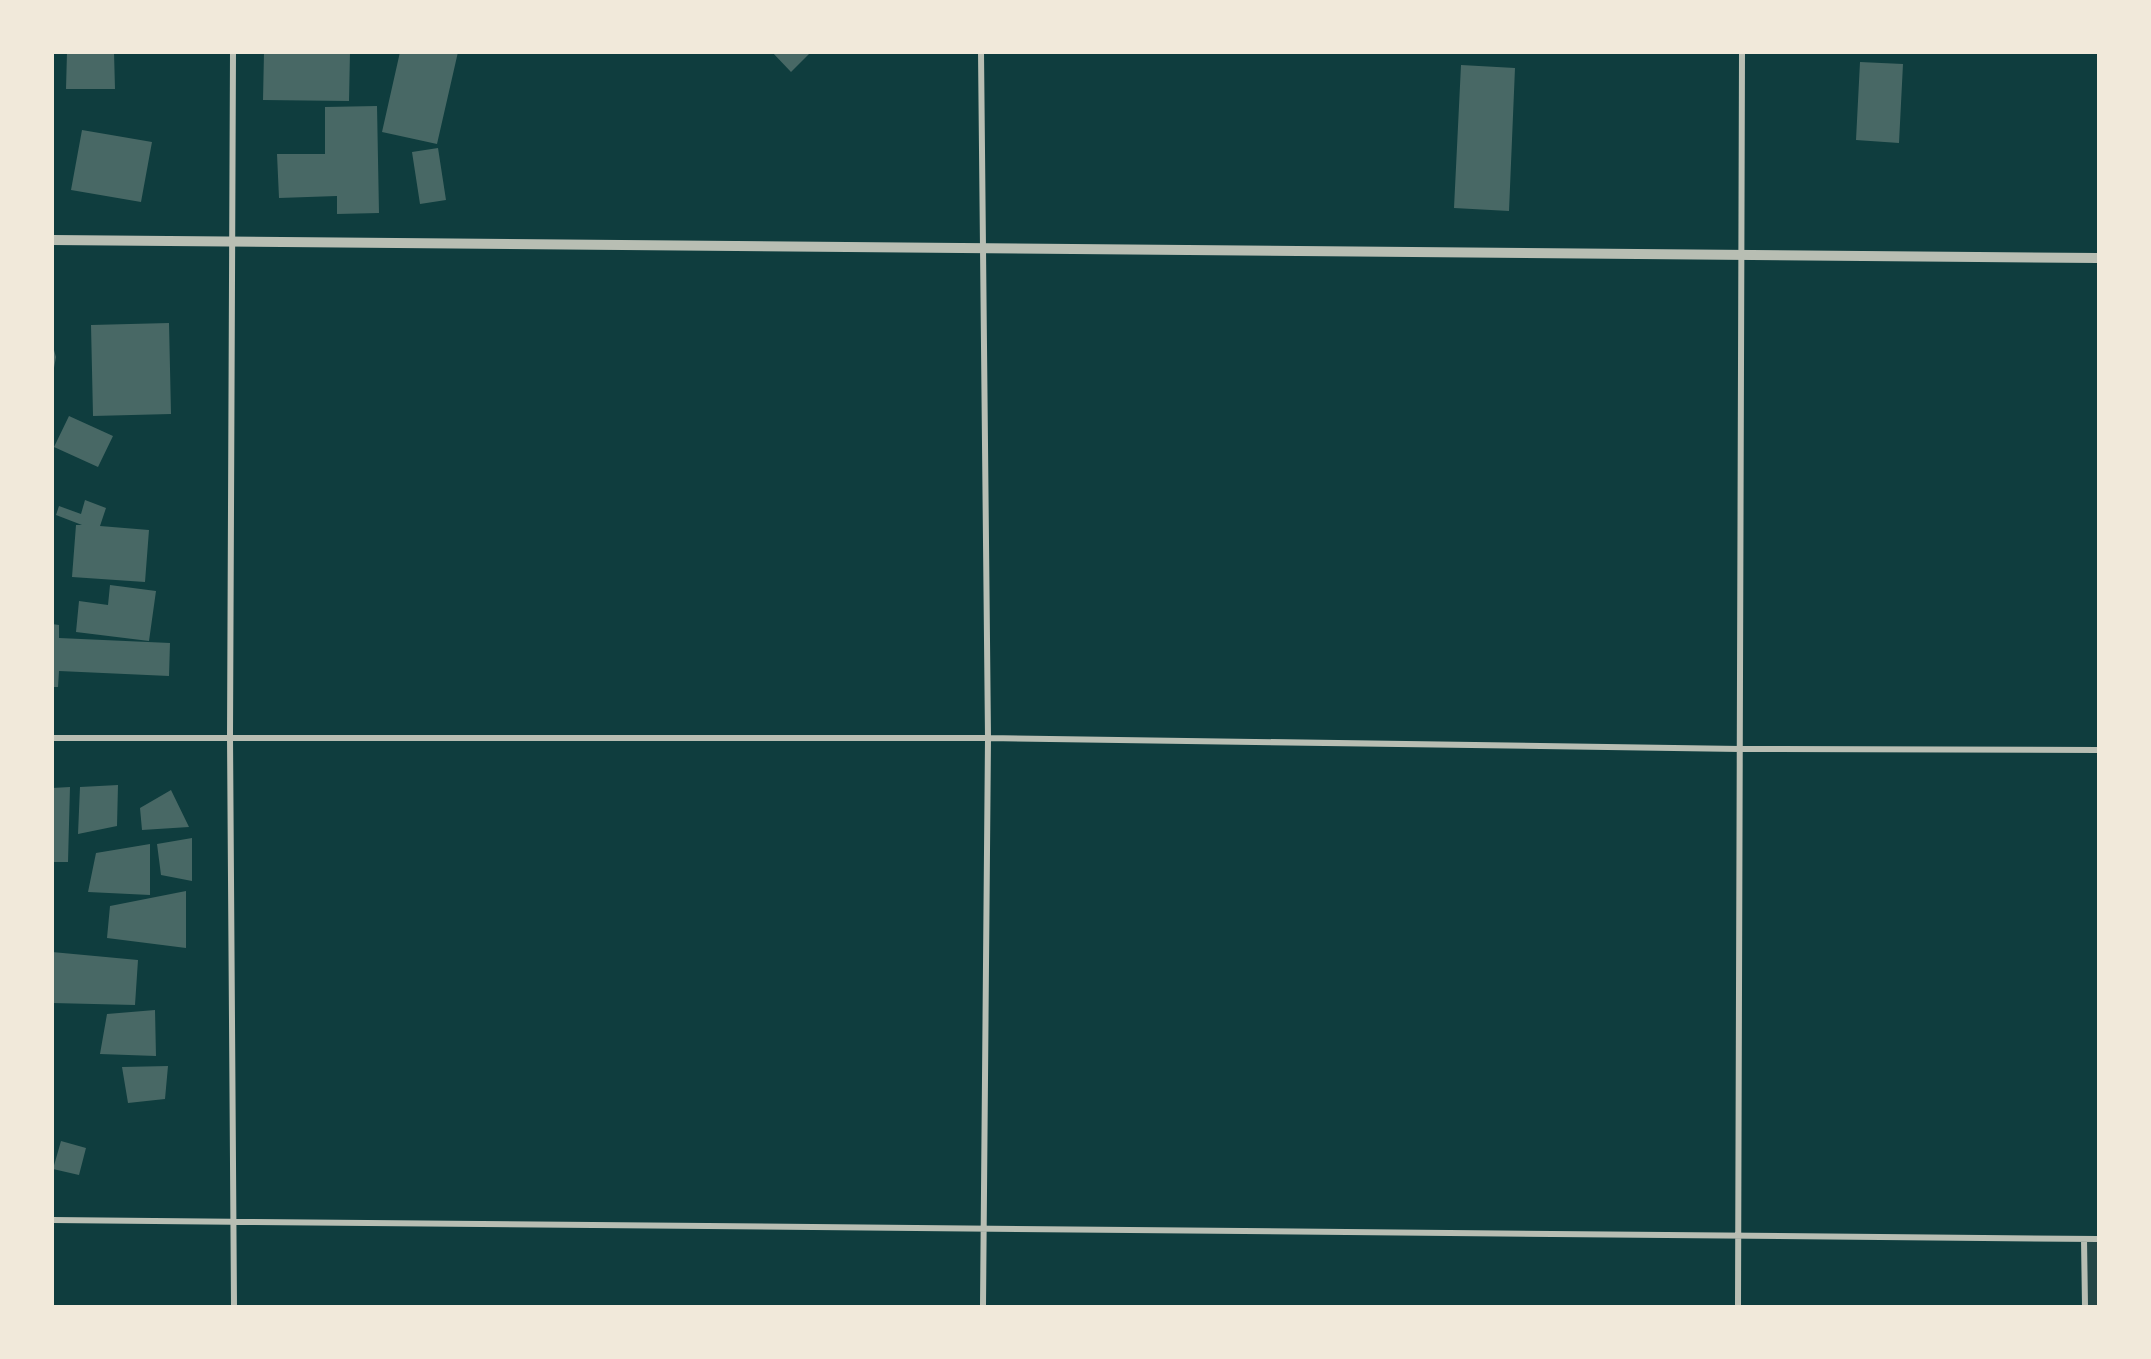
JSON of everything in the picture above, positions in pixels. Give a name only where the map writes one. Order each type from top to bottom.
[{"type":"street","points":[[233,52],[234,242],[230,737],[234,1306]]},
{"type":"street","points":[[981,52],[988,738],[983,1306]]},
{"type":"street","points":[[1738,1306],[1739,256],[1742,52]]},
{"type":"street","points":[[52,240],[2098,258]]},
{"type":"street","points":[[52,738],[988,738],[1740,749],[2098,750]]},
{"type":"street","points":[[52,1220],[2098,1239]]},
{"type":"street","points":[[2084,1239],[2085,1306]]},
{"type":"shaded area","points":[[2084,1239],[2098,1239],[2098,1306],[2085,1306]]},
{"type":"building","points":[[67,52],[114,52],[115,89],[66,89]]},
{"type":"building","points":[[264,52],[350,52],[349,101],[263,100]]},
{"type":"building","points":[[400,52],[458,52],[437,144],[382,132]]},
{"type":"building","points":[[772,52],[811,52],[791,72]]},
{"type":"building","points":[[1860,62],[1903,64],[1899,143],[1856,140]]},
{"type":"building","points":[[1461,65],[1515,68],[1509,211],[1454,208]]},
{"type":"building","points":[[377,106],[379,213],[337,214],[337,196],[279,198],[277,154],[325,154],[325,107]]},
{"type":"building","points":[[82,130],[152,142],[141,202],[71,190]]},
{"type":"building","points":[[438,148],[446,200],[420,204],[412,152]]},
{"type":"building","points":[[169,323],[171,414],[93,416],[91,325]]},
{"type":"building","points":[[52,343],[56,357],[54,368],[52,368]]},
{"type":"building","points":[[69,416],[113,436],[98,467],[54,447]]},
{"type":"building","points":[[85,500],[106,508],[100,526],[149,530],[145,582],[72,577],[76,525],[82,525],[56,515],[59,506],[81,514]]},
{"type":"building","points":[[110,585],[156,591],[149,641],[76,632],[79,601],[108,605]]},
{"type":"building","points":[[52,624],[59,625],[59,638],[170,643],[169,676],[59,671],[58,687],[52,687]]},
{"type":"building","points":[[118,785],[117,826],[78,834],[80,787]]},
{"type":"building","points":[[70,787],[68,862],[52,862],[52,788]]},
{"type":"building","points":[[171,790],[189,827],[142,830],[140,808]]},
{"type":"building","points":[[192,838],[192,881],[161,875],[157,844]]},
{"type":"building","points":[[150,844],[150,895],[88,892],[96,853]]},
{"type":"building","points":[[186,891],[186,948],[107,938],[110,906]]},
{"type":"building","points":[[52,952],[138,960],[135,1005],[52,1003]]},
{"type":"building","points":[[155,1010],[156,1056],[100,1054],[107,1014]]},
{"type":"building","points":[[168,1066],[165,1099],[128,1103],[122,1067]]},
{"type":"building","points":[[61,1141],[86,1148],[79,1175],[53,1169]]}]
